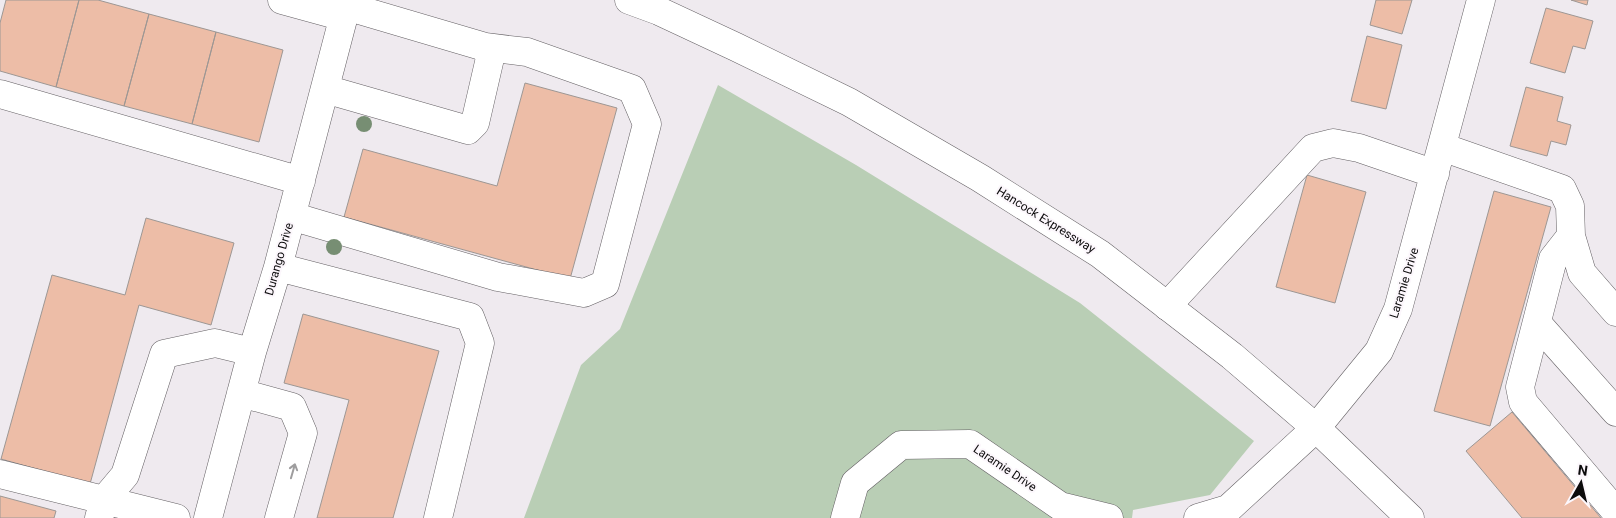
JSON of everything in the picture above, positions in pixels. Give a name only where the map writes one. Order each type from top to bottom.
[{"type":"street","points":[[282,0],[346,8],[485,47],[527,52],[632,89],[647,124],[605,284],[584,293],[498,277],[291,216]]},
{"type":"street","name":"Hancock Expressway","points":[[629,0],[659,11],[849,102],[980,178],[1100,254],[1232,356],[1316,428],[1410,518]]},
{"type":"street","name":"Laramie Drive","points":[[1198,518],[1228,509],[1316,428],[1379,351],[1398,309],[1481,0]]},
{"type":"street","name":"Durango Drive","points":[[208,518],[252,352],[278,267],[346,8]]},
{"type":"street","points":[[325,89],[468,130],[475,123],[490,58],[485,47]]},
{"type":"street","points":[[0,94],[301,181]]},
{"type":"street","points":[[1167,306],[1313,148],[1333,143],[1358,148],[1435,174]]},
{"type":"street","points":[[1442,147],[1562,189],[1570,206],[1571,236],[1582,273],[1616,312]]},
{"type":"street","points":[[1571,236],[1553,259],[1520,387],[1523,402],[1616,512]]},
{"type":"street","points":[[278,267],[470,317],[480,344],[438,518]]},
{"type":"street","points":[[1537,323],[1616,412]]},
{"type":"street","points":[[101,509],[125,475],[164,354],[214,343],[252,352]]},
{"type":"street","points":[[241,393],[292,408],[304,433],[279,518]]},
{"type":"street","name":"Laramie Drive","points":[[845,518],[855,483],[902,445],[970,444],[1060,506],[1109,518]]},
{"type":"street","points":[[0,474],[101,509],[176,518]]},
{"type":"green space","points":[[718,85],[856,165],[1080,303],[1254,441],[1210,495],[1133,510],[1132,518],[524,518],[581,365],[620,329]]},
{"type":"building","points":[[6,0],[79,0],[56,87],[0,71],[0,23]]},
{"type":"building","points":[[79,0],[98,0],[149,14],[124,106],[56,87]]},
{"type":"building","points":[[1376,0],[1412,0],[1402,34],[1370,25]]},
{"type":"building","points":[[1571,0],[1588,0],[1587,5]]},
{"type":"building","points":[[1546,8],[1593,21],[1585,49],[1573,46],[1565,73],[1530,63]]},
{"type":"building","points":[[149,14],[216,32],[192,124],[124,106]]},
{"type":"building","points":[[216,32],[283,50],[259,142],[192,124]]},
{"type":"building","points":[[1367,36],[1402,45],[1386,109],[1351,101]]},
{"type":"building","points":[[525,83],[617,108],[570,279],[344,217],[363,149],[497,186]]},
{"type":"building","points":[[1526,87],[1563,97],[1557,121],[1571,125],[1566,145],[1551,141],[1547,156],[1510,146]]},
{"type":"building","points":[[1307,175],[1366,192],[1335,303],[1276,287]]},
{"type":"building","points":[[1494,191],[1551,207],[1490,426],[1434,411]]},
{"type":"building","points":[[146,218],[234,243],[211,325],[139,305],[90,484],[1,459],[52,275],[125,295]]},
{"type":"building","points":[[303,314],[439,351],[393,518],[317,518],[349,400],[284,383]]},
{"type":"building","points":[[1512,412],[1601,518],[1522,518],[1466,451]]},
{"type":"building","points":[[0,496],[56,511],[54,518],[0,518]]}]
